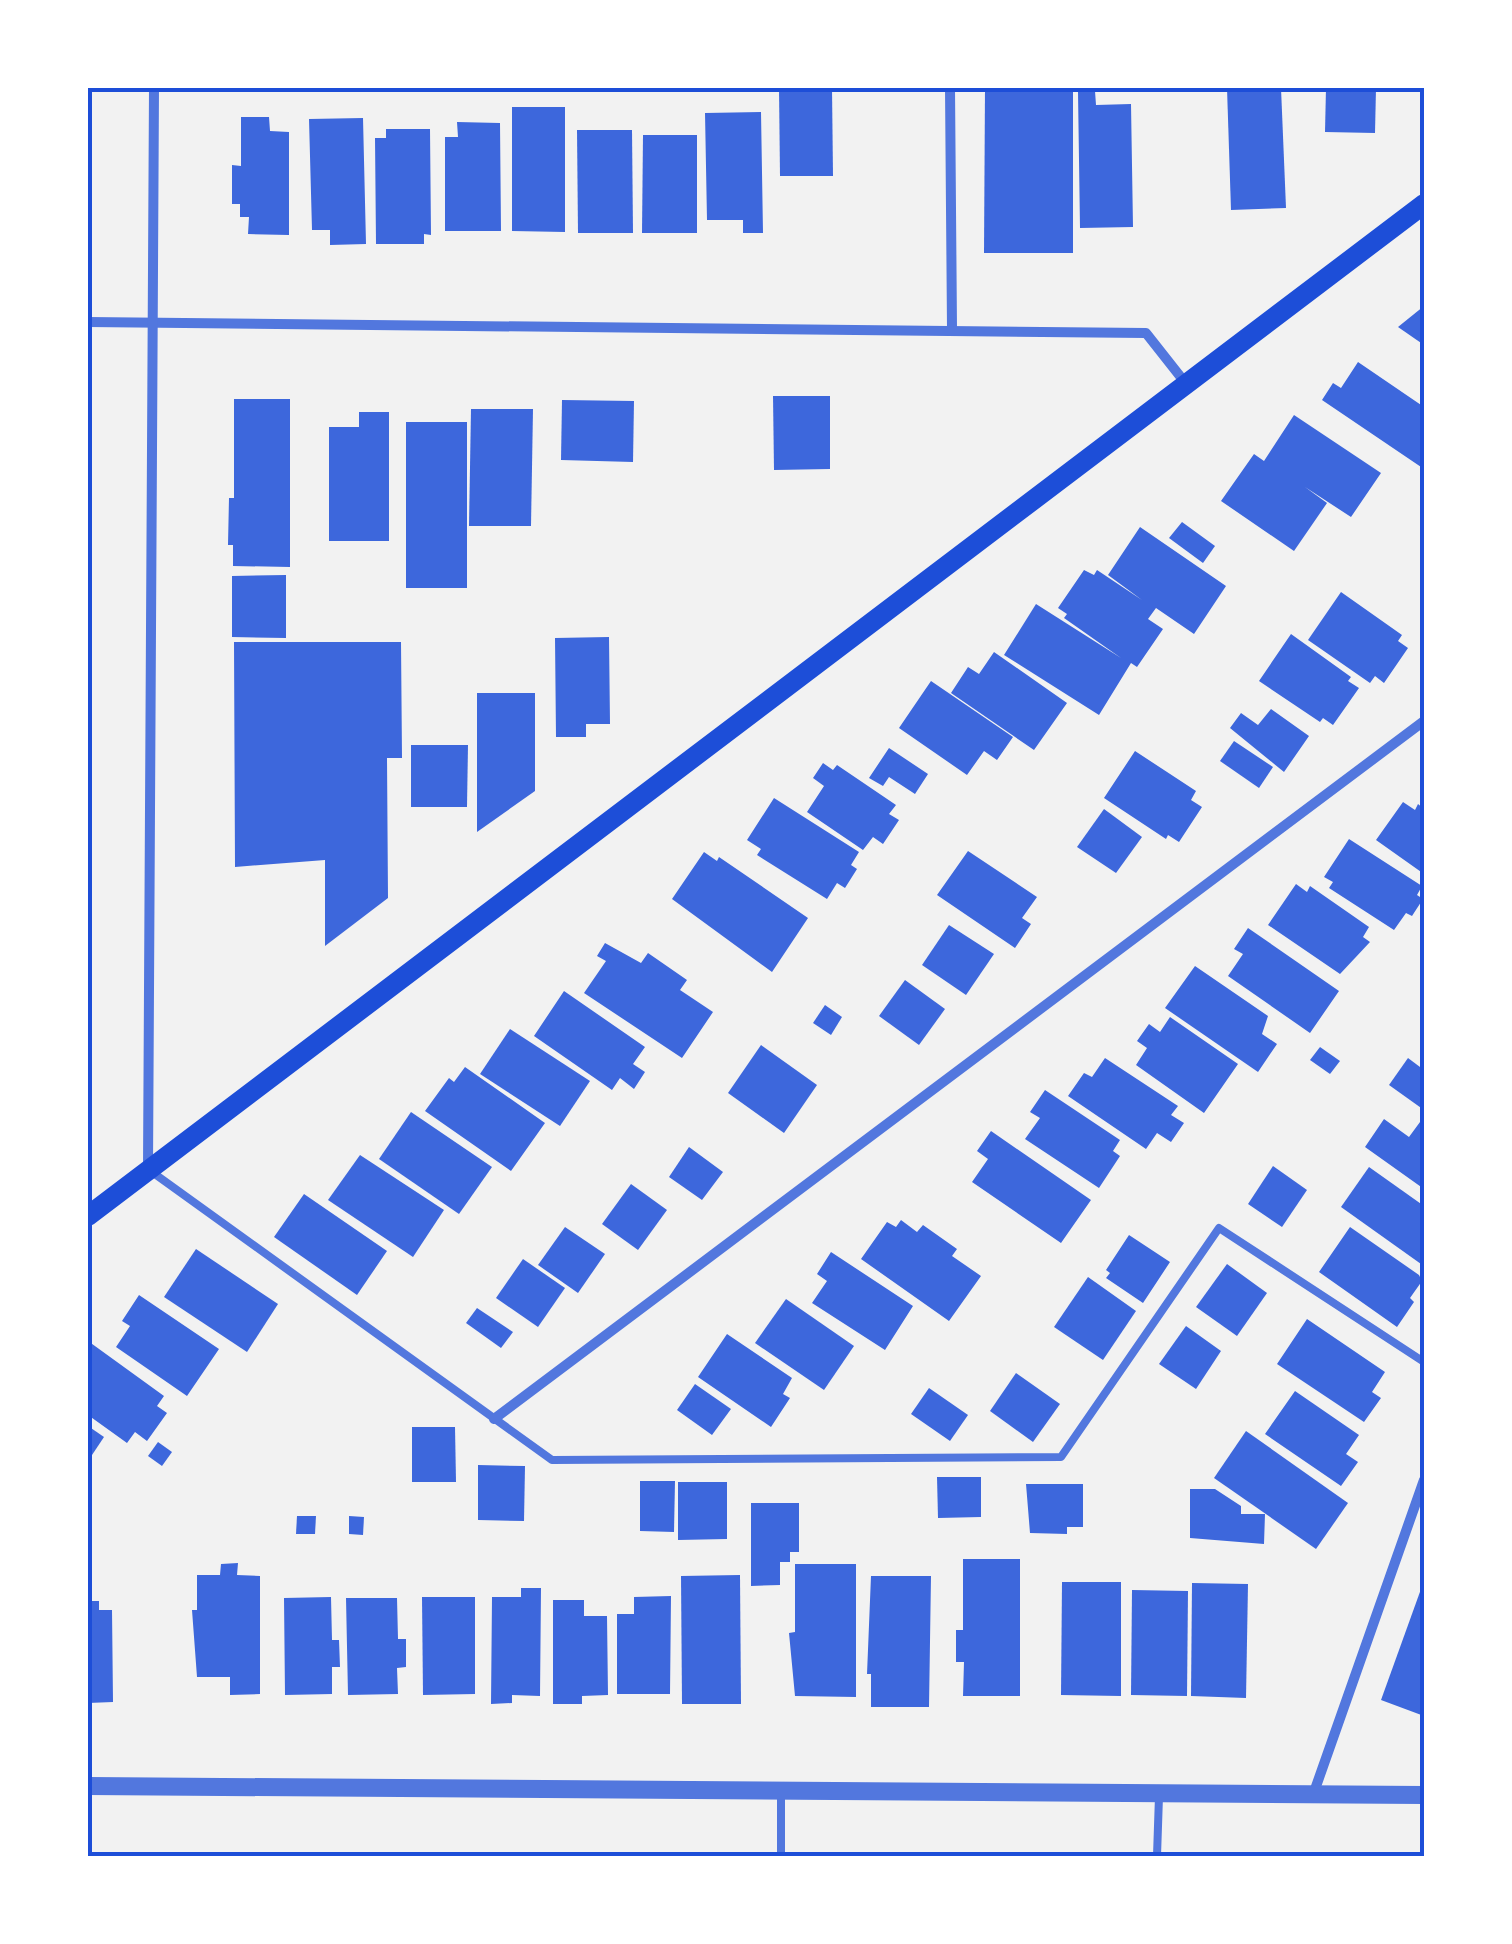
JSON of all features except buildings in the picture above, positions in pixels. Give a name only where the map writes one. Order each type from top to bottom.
[{"type":"main road","points":[[88,1216],[1424,204]]},
{"type":"street","points":[[148,1170],[156,322],[154,88]]},
{"type":"street","points":[[950,88],[952,328]]},
{"type":"street","points":[[88,322],[952,328],[1146,334],[1187,385]]},
{"type":"street","points":[[494,1419],[1424,721]]},
{"type":"street","points":[[1312,1795],[1424,1480]]},
{"type":"street","points":[[88,1786],[1159,1796],[1424,1794]]},
{"type":"lane","points":[[148,1170],[552,1460],[1061,1457],[1219,1228],[1424,1362]]},
{"type":"lane","points":[[780,1856],[781,1790]]},
{"type":"lane","points":[[1158,1856],[1159,1796]]}]
